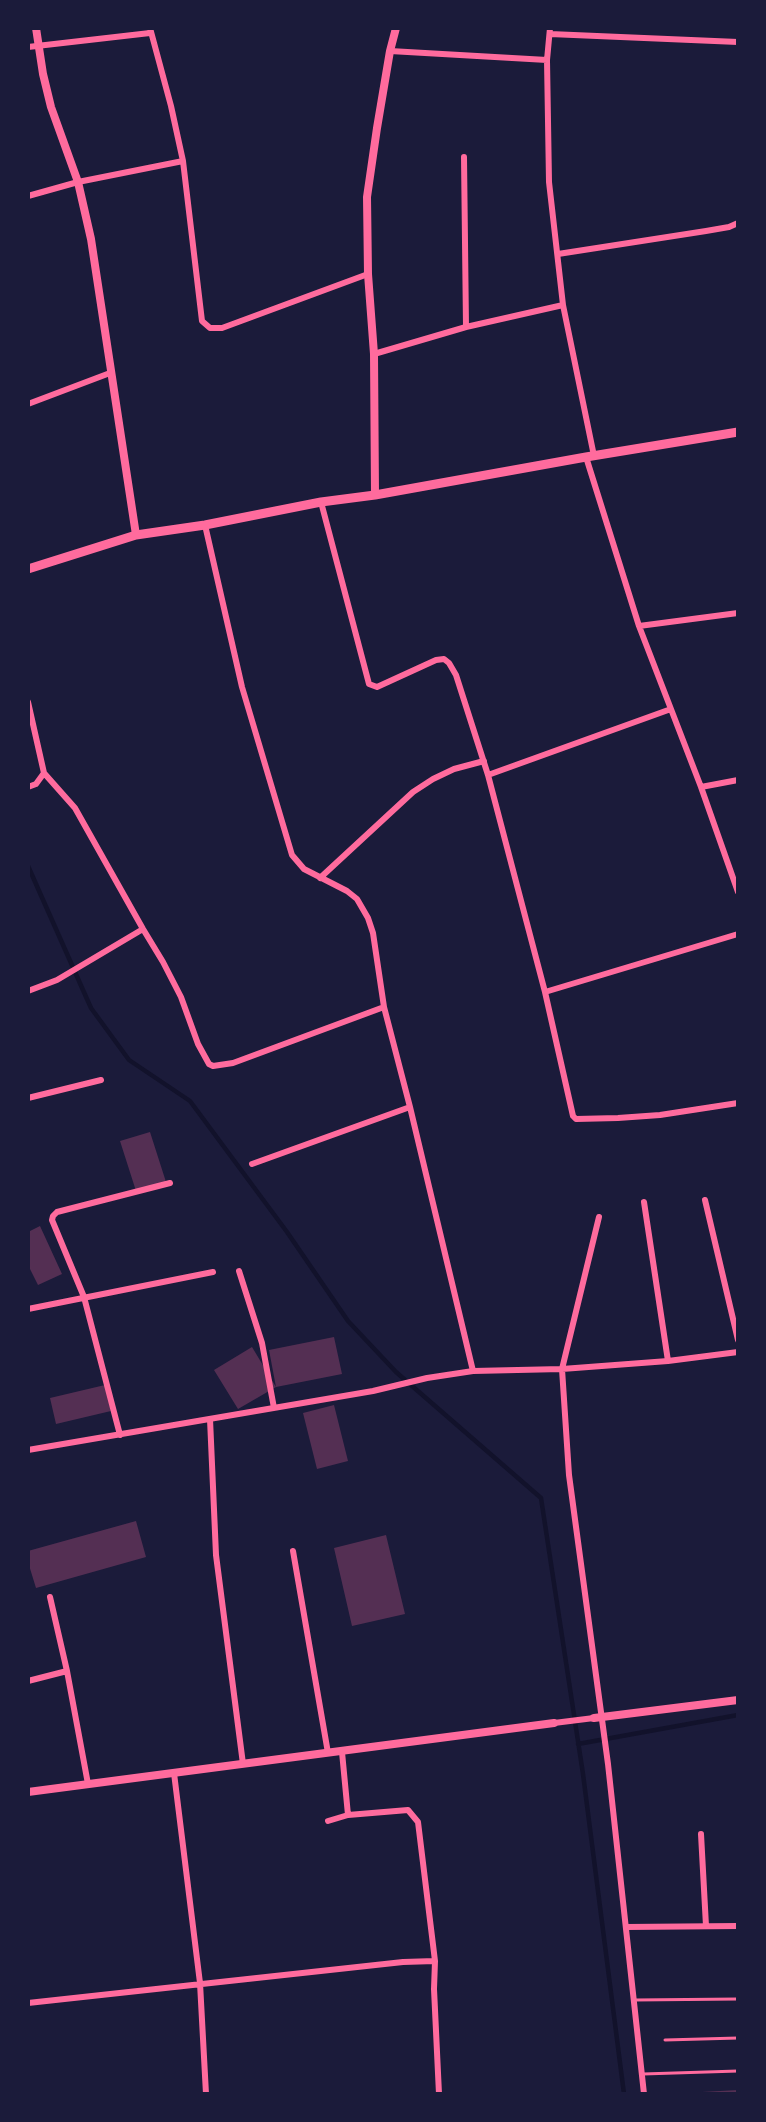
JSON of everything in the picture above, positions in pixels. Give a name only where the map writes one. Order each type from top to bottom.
[{"type":"main road","points":[[28,569],[136,535],[738,432]]},
{"type":"street","points":[[36,28],[51,107],[78,182],[91,239],[136,535]]},
{"type":"street","points":[[375,495],[374,354],[368,274],[367,197],[390,51],[396,28]]},
{"type":"street","points":[[28,47],[150,31],[171,106],[183,161],[202,321],[210,328],[222,328],[368,274]]},
{"type":"street","points":[[738,42],[550,31],[547,60],[549,182],[563,305],[590,456],[639,626],[701,787],[738,892]]},
{"type":"street","points":[[390,51],[547,60]]},
{"type":"street","points":[[464,157],[466,327]]},
{"type":"street","points":[[28,196],[78,182],[183,161]]},
{"type":"street","points":[[558,254],[706,231],[738,223]]},
{"type":"street","points":[[374,354],[466,327],[563,305]]},
{"type":"street","points":[[28,404],[111,373]]},
{"type":"street","points":[[321,502],[369,684],[377,687],[436,660],[444,659],[456,675],[488,775],[545,992],[572,1114],[575,1118],[660,1115],[738,1103]]},
{"type":"street","points":[[205,525],[242,687],[292,855],[304,869],[347,891],[357,899],[368,918],[384,1007],[473,1371]]},
{"type":"street","points":[[639,626],[738,613]]},
{"type":"street","points":[[28,702],[44,773],[75,808],[168,970],[181,997],[198,1044],[211,1065],[233,1064],[384,1007]]},
{"type":"street","points":[[488,775],[671,709]]},
{"type":"street","points":[[320,878],[413,792],[433,779],[484,761]]},
{"type":"street","points":[[28,787],[36,784],[44,773]]},
{"type":"street","points":[[701,787],[738,780]]},
{"type":"street","points":[[28,991],[57,980],[143,929]]},
{"type":"street","points":[[545,992],[738,934]]},
{"type":"street","points":[[28,1098],[101,1080]]},
{"type":"street","points":[[252,1164],[410,1107]]},
{"type":"street","points":[[120,1435],[84,1297],[52,1220],[57,1212],[170,1183]]},
{"type":"street","points":[[705,1200],[738,1340]]},
{"type":"street","points":[[644,1202],[668,1361]]},
{"type":"street","points":[[599,1217],[562,1369],[568,1475],[598,1718],[604,1731],[644,2094]]},
{"type":"street","points":[[238,1271],[262,1343],[274,1408]]},
{"type":"street","points":[[28,1309],[213,1272]]},
{"type":"street","points":[[28,1450],[473,1371],[562,1369],[668,1361],[738,1352]]},
{"type":"street","points":[[210,1419],[216,1555],[243,1764]]},
{"type":"street","points":[[293,1551],[328,1754]]},
{"type":"street","points":[[50,1598],[67,1671],[88,1784]]},
{"type":"street","points":[[28,1681],[67,1671]]},
{"type":"street","points":[[28,1792],[738,1700]]},
{"type":"street","points":[[342,1752],[348,1815]]},
{"type":"street","points":[[174,1773],[200,1983],[206,2094]]},
{"type":"street","points":[[328,1821],[348,1815],[408,1810],[418,1822],[435,1961],[434,1989],[439,2094]]},
{"type":"street","points":[[701,1834],[706,1926]]},
{"type":"street","points":[[626,1927],[738,1926]]},
{"type":"street","points":[[28,2003],[403,1962],[435,1961]]},
{"type":"lane","points":[[633,2000],[738,1999]]},
{"type":"lane","points":[[664,2040],[738,2038]]},
{"type":"lane","points":[[642,2074],[738,2071]]},
{"type":"building","points":[[150,1132],[166,1182],[136,1191],[120,1141]]},
{"type":"building","points":[[40,1226],[62,1274],[38,1285],[28,1265],[28,1232]]},
{"type":"building","points":[[334,1337],[342,1374],[276,1387],[269,1350]]},
{"type":"building","points":[[252,1347],[276,1387],[238,1409],[214,1370]]},
{"type":"building","points":[[105,1385],[111,1411],[56,1424],[50,1398]]},
{"type":"building","points":[[334,1405],[348,1461],[317,1469],[303,1413]]},
{"type":"building","points":[[136,1521],[146,1557],[36,1588],[28,1562],[28,1551]]},
{"type":"building","points":[[386,1535],[405,1614],[352,1626],[334,1548]]},
{"type":"building","points":[[738,2090],[738,2094],[702,2094],[702,2092]]},
{"type":"waterway","points":[[28,866],[91,1008],[129,1060],[190,1101],[287,1232],[348,1321],[396,1372],[541,1498],[583,1774],[624,2094]]},
{"type":"waterway","points":[[578,1744],[738,1715]]}]
